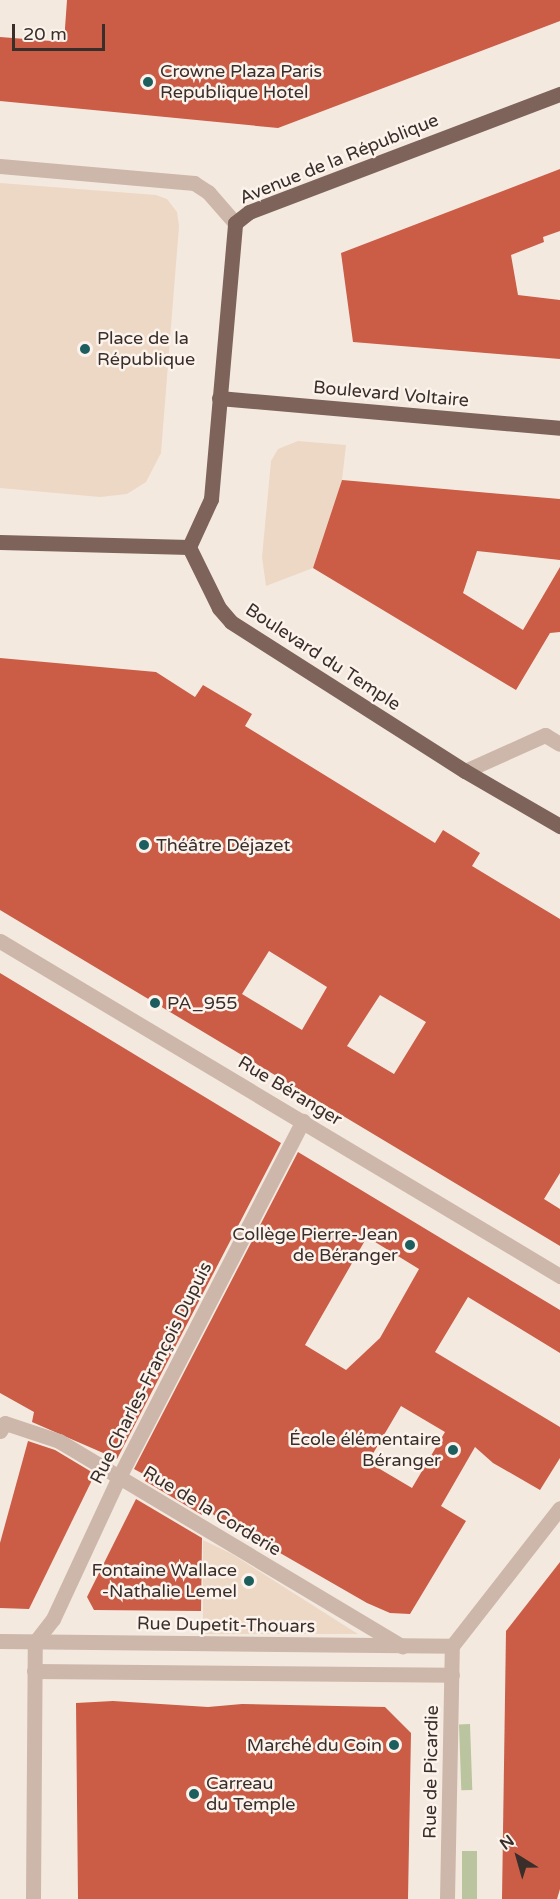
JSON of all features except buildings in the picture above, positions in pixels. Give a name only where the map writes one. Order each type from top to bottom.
[{"type":"main road","name":"Avenue de la République","points":[[219,398],[235,223],[249,212],[560,94]]},
{"type":"main road","name":"Boulevard Voltaire","points":[[219,398],[560,428]]},
{"type":"main road","points":[[0,542],[189,547],[211,499],[219,398]]},
{"type":"main road","name":"Boulevard du Temple","points":[[189,547],[219,608],[231,622],[465,771],[560,826]]},
{"type":"street","points":[[0,166],[194,183],[208,192],[235,223]]},
{"type":"street","points":[[465,771],[545,735],[560,744]]},
{"type":"street","name":"Rue Béranger","points":[[0,941],[560,1276]]},
{"type":"street","name":"Rue Charles-François Dupuis","points":[[35,1642],[53,1619],[119,1477],[303,1121]]},
{"type":"street","name":"Rue de la Corderie","points":[[0,1431],[5,1423],[59,1441],[402,1646]]},
{"type":"street","points":[[452,1646],[560,1508]]},
{"type":"street","name":"Rue Dupetit-Thouars","points":[[0,1641],[452,1646]]},
{"type":"street","points":[[33,1899],[35,1642]]},
{"type":"street","name":"Rue de Picardie","points":[[447,1899],[452,1646]]},
{"type":"street","points":[[34,1671],[452,1676]]},
{"type":"green space","points":[[459,1724],[470,1724],[472,1790],[461,1790]]},
{"type":"green space","points":[[462,1851],[477,1851],[477,1899],[462,1899]]},
{"type":"shaded area","name":"Place de la République","points":[[0,183],[156,195],[167,199],[177,212],[179,226],[161,453],[146,482],[127,494],[100,497],[0,488]]},
{"type":"shaded area","points":[[298,441],[346,445],[342,480],[313,568],[266,586],[262,557],[271,461],[278,449]]},
{"type":"shaded area","points":[[203,1540],[232,1554],[358,1634],[203,1634]]},
{"type":"place","name":"Crowne Plaza Paris Republique Hotel","points":[[148,82]]},
{"type":"place","name":"Place de la République","points":[[85,349]]},
{"type":"place","name":"Théâtre Déjazet","points":[[144,845]]},
{"type":"place","name":"PA_955","points":[[155,1003]]},
{"type":"place","name":"Collège Pierre-Jean de Béranger","points":[[410,1245]]},
{"type":"place","name":"École élémentaire Béranger","points":[[453,1450]]},
{"type":"place","name":"Fontaine Wallace -Nathalie Lemel","points":[[249,1581]]},
{"type":"place","name":"Marché du Coin","points":[[394,1745]]},
{"type":"place","name":"Carreau du Temple","points":[[194,1794]]}]
